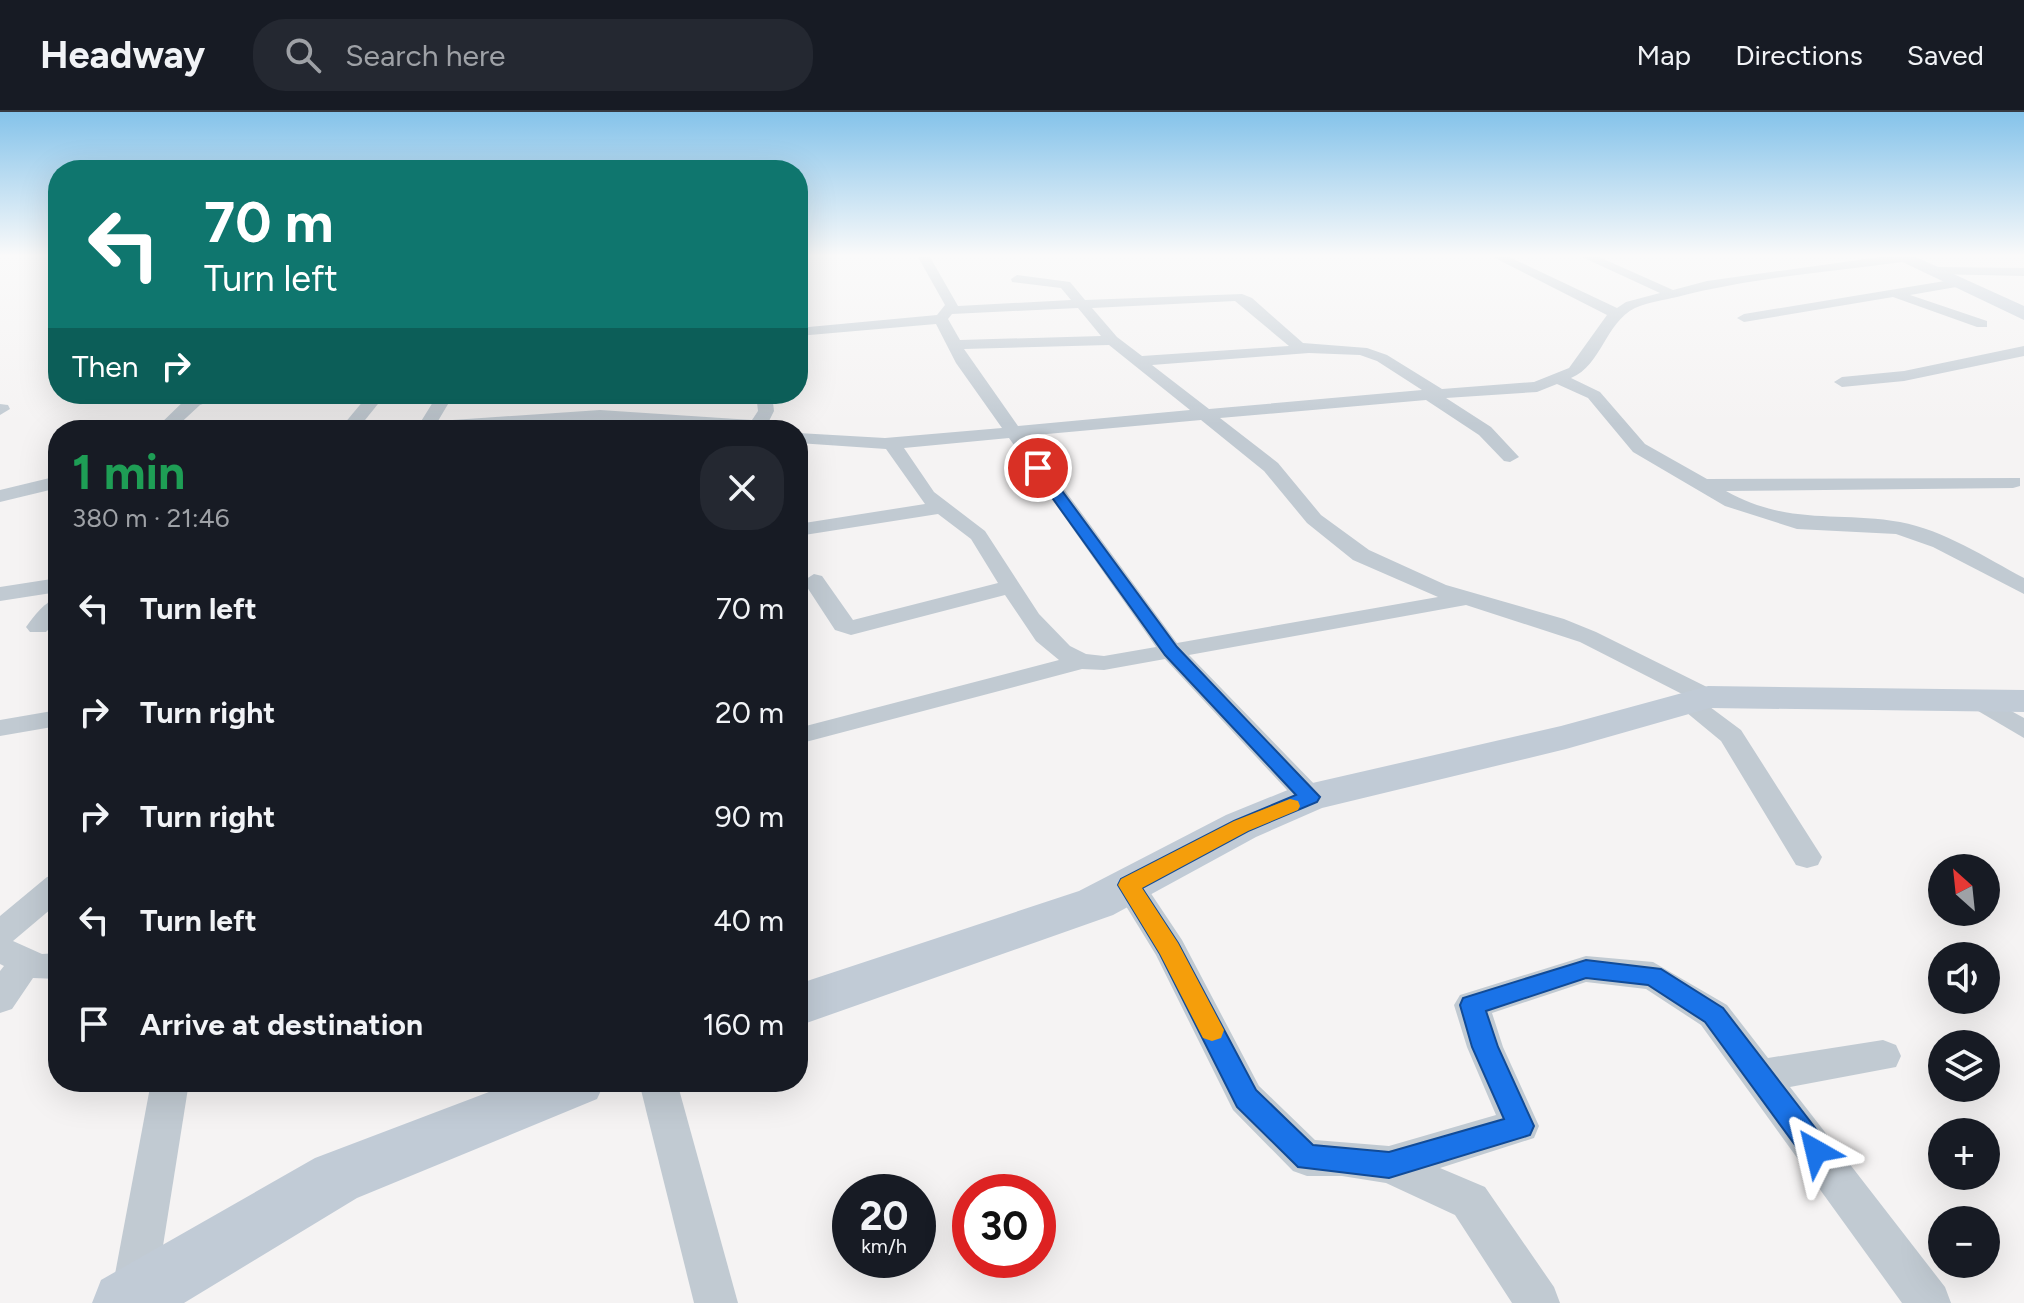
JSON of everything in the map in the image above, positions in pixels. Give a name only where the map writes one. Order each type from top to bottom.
[{"type":"street","points":[[808,331],[965,313]]},
{"type":"street","points":[[1088,313],[1112,340],[1271,467],[1314,519],[1351,549],[1398,574],[1578,633],[1698,700],[1731,736],[1807,857]]},
{"type":"street","points":[[1260,313],[1298,346],[1308,349]]},
{"type":"street","points":[[808,440],[826,443],[891,442],[1200,413],[1537,387],[1561,380],[1575,371],[1601,338],[1607,321],[1617,314],[1614,313]]},
{"type":"street","points":[[1950,313],[1982,324]]},
{"type":"street","points":[[946,314],[954,345],[1171,651],[1310,797]]},
{"type":"street","points":[[954,345],[1112,340]]},
{"type":"street","points":[[1137,361],[1308,349],[1362,351],[1382,358],[1485,431],[1510,457]]},
{"type":"street","points":[[1842,382],[1904,376],[2024,351]]},
{"type":"street","points":[[1561,380],[1589,391],[1639,448],[1701,485],[1775,519],[1899,528],[1940,543],[2024,587]]},
{"type":"street","points":[[174,420],[191,404]]},
{"type":"street","points":[[356,420],[370,404]]},
{"type":"street","points":[[528,420],[600,415],[662,420]]},
{"type":"street","points":[[891,442],[923,490],[941,508],[978,535],[1010,587],[1054,647],[1079,662]]},
{"type":"street","points":[[808,448],[826,443]]},
{"type":"street","points":[[1701,485],[2013,482]]},
{"type":"street","points":[[0,496],[48,484]]},
{"type":"street","points":[[808,528],[941,508]]},
{"type":"street","points":[[814,581],[843,625],[851,628],[1010,587]]},
{"type":"street","points":[[0,594],[48,587]]},
{"type":"street","points":[[808,733],[1079,662],[1104,663],[1468,598]]},
{"type":"street","points":[[38,627],[48,616]]},
{"type":"street","points":[[808,1002],[1096,903],[1241,826],[1310,797],[1566,737],[1698,700],[2024,701]]},
{"type":"street","points":[[1982,703],[2024,730]]},
{"type":"street","points":[[0,728],[48,720]]},
{"type":"street","points":[[1129,885],[1170,949],[1246,1098],[1307,1158],[1342,1158],[1389,1165],[1470,1201],[1538,1303]]},
{"type":"street","points":[[0,934],[48,893]]},
{"type":"street","points":[[0,999],[28,959]]},
{"type":"street","points":[[1389,1165],[1520,1126],[1485,1047],[1472,1005],[1586,969],[1653,976],[1714,1015],[1929,1303]]},
{"type":"street","points":[[1759,1076],[1883,1056]]},
{"type":"street","points":[[128,1300],[168,1092]]},
{"type":"street","points":[[128,1300],[336,1178],[543,1092]]},
{"type":"street","points":[[661,1092],[716,1303]]},
{"type":"slow traffic","points":[[1212,1030],[1170,949],[1129,885],[1241,826],[1290,806]]},
{"type":"route","points":[[1038,468],[1171,651],[1310,797],[1241,826],[1129,885],[1170,949],[1246,1098],[1307,1158],[1342,1158],[1389,1165],[1520,1126],[1485,1047],[1472,1005],[1586,969],[1653,976],[1714,1015],[1816,1151]]}]
